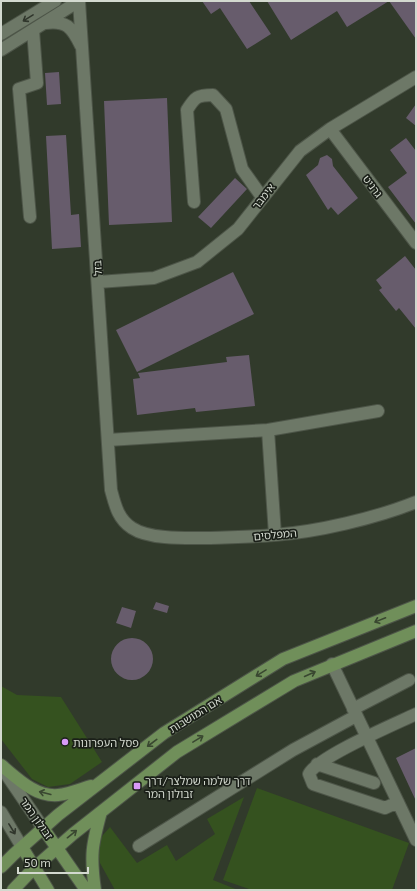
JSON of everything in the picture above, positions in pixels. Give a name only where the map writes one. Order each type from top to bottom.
[{"type":"main road","name":"אם המושבות","points":[[1,867],[43,828],[164,733],[283,659],[416,606]]},
{"type":"main road","name":"אם המושבות","points":[[13,890],[57,847],[177,752],[294,681],[332,664],[416,631]]},
{"type":"main road","points":[[1,766],[29,788],[51,794],[58,795],[96,785]]},
{"type":"main road","points":[[95,890],[91,863],[92,847],[102,812]]},
{"type":"main road","name":"זבולון המר","points":[[43,828],[86,890]]},
{"type":"main road","points":[[22,847],[48,890]]},
{"type":"street","points":[[1,34],[55,1]]},
{"type":"street","points":[[1,50],[79,1]]},
{"type":"street","name":"בזל","points":[[79,1],[111,490],[116,511],[132,528]]},
{"type":"street","points":[[44,23],[61,22],[66,25],[77,37],[82,50]]},
{"type":"street","points":[[30,218],[19,89],[37,83],[33,30]]},
{"type":"street","name":"אימבר","points":[[98,282],[154,278],[196,262],[238,229],[300,151],[330,129],[416,76]]},
{"type":"street","points":[[194,202],[187,110],[194,99],[203,95],[213,95],[226,109],[242,169],[262,197]]},
{"type":"street","name":"גרניט","points":[[330,129],[416,243]]},
{"type":"street","points":[[108,440],[268,430],[378,411]]},
{"type":"street","points":[[268,430],[275,535]]},
{"type":"street","name":"המפלסים","points":[[132,528],[153,535],[182,539],[275,535],[320,528],[396,511],[416,502]]},
{"type":"street","points":[[332,664],[416,840]]},
{"type":"street","points":[[139,846],[409,680]]},
{"type":"street","points":[[398,802],[385,808],[313,784],[309,774],[317,764],[367,737],[416,714]]},
{"type":"street","points":[[317,764],[374,783]]},
{"type":"street","name":"זבולון המר","points":[[1,766],[43,828]]},
{"type":"street","points":[[1,812],[22,847]]},
{"type":"green space","points":[[1,686],[17,695],[61,697],[102,762],[70,784],[48,787],[32,779],[1,739]]},
{"type":"green space","points":[[257,788],[409,843],[392,890],[252,890],[223,880]]},
{"type":"green space","points":[[244,797],[213,880],[238,890],[115,890],[100,863],[96,843],[110,827],[137,863],[167,845],[176,861],[215,834],[207,819]]},
{"type":"building","points":[[202,1],[249,1],[271,34],[247,49],[220,8],[211,14]]},
{"type":"building","points":[[267,1],[389,1],[347,27],[337,11],[291,40]]},
{"type":"building","points":[[389,1],[414,1],[416,4],[416,39]]},
{"type":"building","points":[[59,72],[61,104],[47,105],[45,73]]},
{"type":"building","points":[[167,98],[172,222],[109,225],[104,101]]},
{"type":"building","points":[[416,104],[416,126],[406,118]]},
{"type":"building","points":[[66,135],[71,215],[79,214],[81,247],[52,249],[46,136]]},
{"type":"building","points":[[406,138],[416,151],[416,224],[388,187],[407,173],[390,150]]},
{"type":"building","points":[[327,155],[332,159],[333,166],[358,198],[338,215],[331,207],[328,210],[306,175],[318,165],[320,158]]},
{"type":"building","points":[[235,178],[247,189],[211,228],[198,217]]},
{"type":"building","points":[[405,256],[416,270],[416,329],[399,308],[396,311],[379,290],[382,288],[376,280]]},
{"type":"building","points":[[233,272],[254,314],[137,372],[116,330]]},
{"type":"building","points":[[249,355],[255,406],[196,412],[195,408],[137,415],[133,379],[140,378],[138,373],[227,362],[226,357]]},
{"type":"building","points":[[156,602],[169,606],[167,613],[153,609]]},
{"type":"building","points":[[122,607],[136,611],[131,628],[116,623]]},
{"type":"building","points":[[132,638],[147,644],[153,659],[147,674],[132,680],[117,674],[111,659],[117,644]]},
{"type":"building","points":[[416,748],[416,801],[396,758]]},
{"type":"place","name":"פסל העפרונות","points":[[65,742]]},
{"type":"place","name":"דרך שלמה שמלצר/דרך זבולון המר","points":[[137,786]]}]
